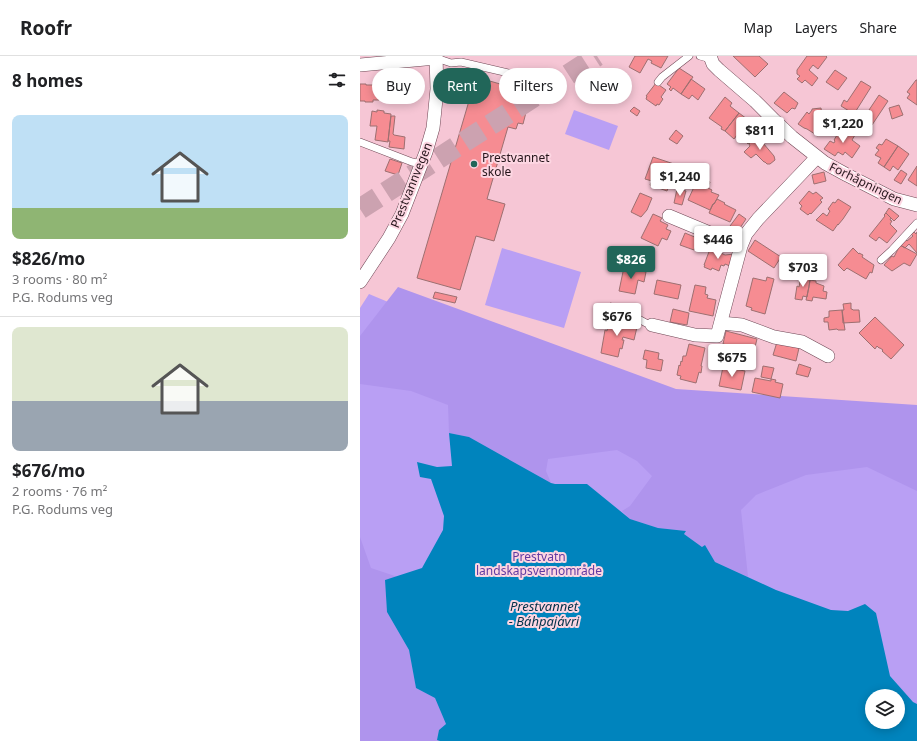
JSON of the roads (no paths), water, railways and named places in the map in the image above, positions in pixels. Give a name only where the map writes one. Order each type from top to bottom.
[{"type":"street","points":[[360,65],[436,57]]},
{"type":"street","name":"Prestvannvegen","points":[[360,282],[389,238],[402,214],[422,164],[433,128],[436,89],[436,57]]},
{"type":"street","name":"Forhåpningen","points":[[707,57],[719,70],[755,101],[792,137],[825,163],[879,192],[903,202],[917,205]]},
{"type":"street","points":[[652,325],[695,335],[717,336],[741,246],[746,234],[758,219],[817,157]]},
{"type":"street","points":[[669,216],[741,246]]},
{"type":"street","points":[[721,322],[742,325],[774,337],[802,342],[828,356]]},
{"type":"lane","points":[[658,82],[662,77],[689,56]]},
{"type":"lane","points":[[436,57],[451,63],[461,62],[499,71]]},
{"type":"lane","points":[[360,142],[412,162],[422,164]]},
{"type":"lane","points":[[881,260],[917,223]]},
{"type":"lane","points":[[633,316],[652,325]]},
{"type":"water","name":"Prestvannet - Báhpajávri","points":[[449,433],[469,437],[551,483],[587,484],[630,519],[658,528],[686,531],[684,534],[702,547],[705,545],[715,562],[776,590],[831,610],[848,611],[865,604],[876,613],[890,676],[902,689],[865,689],[865,729],[905,729],[905,693],[913,702],[917,704],[917,741],[437,740],[439,730],[446,724],[435,698],[416,688],[409,650],[387,612],[385,580],[422,568],[443,530],[444,516],[431,479],[420,477],[417,462],[437,467],[452,466]]},
{"type":"tunnel","points":[[360,209],[597,56]]},
{"type":"place","name":"Prestvannet skole","points":[[474,164]]},
{"type":"park label","name":"Prestvatn landskapsvernområde","points":[[539,563]]}]
